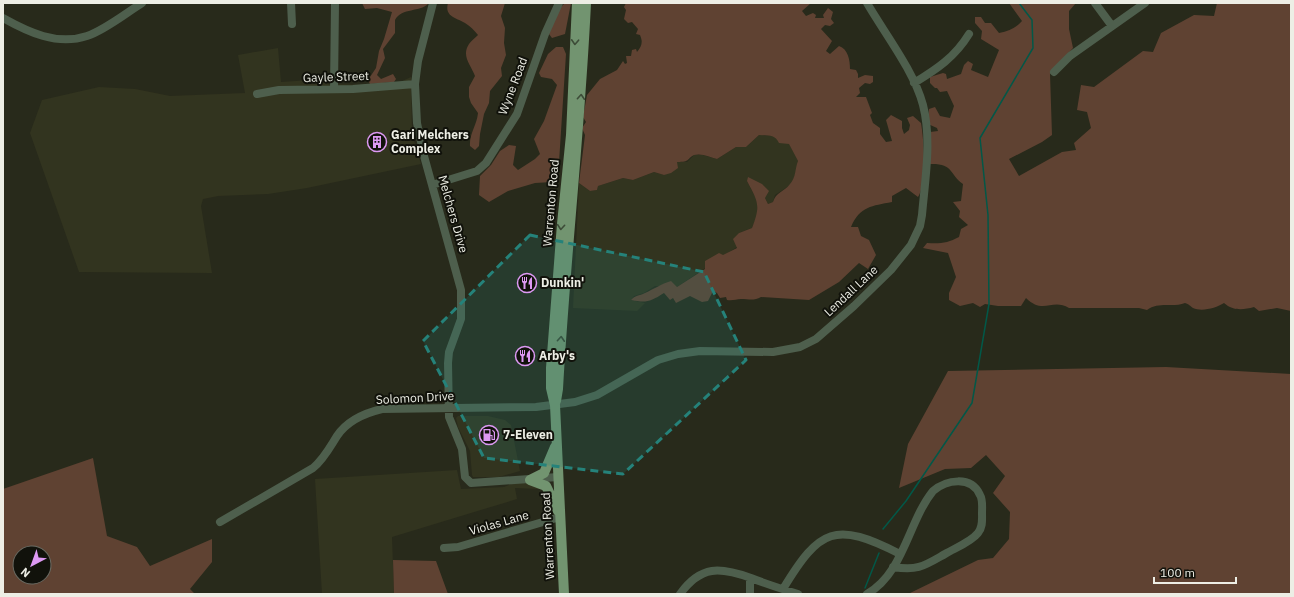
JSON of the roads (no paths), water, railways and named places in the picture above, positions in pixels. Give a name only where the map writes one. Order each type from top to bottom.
[{"type":"main road","name":"Warrenton Road","points":[[564,594],[555,405],[551,388],[551,368],[570,135],[578,3]]},
{"type":"main road","name":"Warrenton Road","points":[[555,405],[558,389],[564,297],[581,97],[586,3]]},
{"type":"main road","points":[[530,480],[544,472],[556,443]]},
{"type":"main road","points":[[530,480],[546,486],[560,516]]},
{"type":"street","points":[[3,18],[32,33],[50,38],[70,39],[87,36],[142,3]]},
{"type":"street","points":[[291,3],[292,24]]},
{"type":"street","points":[[334,89],[335,3]]},
{"type":"street","name":"Melchers Drive","points":[[433,3],[419,54],[415,84],[418,128],[461,290],[461,319],[449,352],[448,363],[449,408],[452,425],[462,448],[464,473],[468,481],[475,484],[530,480]]},
{"type":"street","name":"Wyne Road","points":[[432,185],[477,171],[486,164],[519,108],[545,34],[559,3]]},
{"type":"street","name":"Lendall Lane","points":[[555,405],[575,402],[596,395],[658,360],[678,354],[700,352],[773,352],[800,347],[816,338],[854,306],[903,256],[911,245],[920,226],[927,137],[923,105],[914,83],[867,3]]},
{"type":"street","points":[[1095,3],[1112,26]]},
{"type":"street","points":[[1054,72],[1070,56],[1145,3]]},
{"type":"street","points":[[914,83],[946,62],[957,51],[969,34]]},
{"type":"street","name":"Gayle Street","points":[[257,94],[279,90],[334,89],[415,84]]},
{"type":"street","name":"Solomon Drive","points":[[220,522],[313,468],[322,461],[346,426],[357,419],[382,409],[536,407],[555,405]]},
{"type":"street","points":[[530,480],[558,477]]},
{"type":"street","points":[[867,594],[880,584],[894,567],[929,496],[943,484],[958,481],[972,485],[981,498],[981,528],[976,536],[934,560],[913,569],[894,567]]},
{"type":"street","name":"Violas Lane","points":[[444,548],[458,547],[560,516]]},
{"type":"street","points":[[783,589],[800,561],[810,549],[832,536],[855,535],[876,542],[900,554]]},
{"type":"street","points":[[680,594],[689,583],[708,572],[726,570],[798,594]]},
{"type":"street","points":[[750,578],[750,594]]},
{"type":"waterway","points":[[883,529],[906,501],[972,403],[989,304],[988,215],[980,138],[1033,48],[1032,20],[1019,3]]},
{"type":"waterway","points":[[865,588],[879,553]]},
{"type":"place","name":"Gari Melchers Complex","points":[[377,142]]},
{"type":"place","name":"Dunkin'","points":[[527,283]]},
{"type":"place","name":"Arby's","points":[[525,356]]},
{"type":"place","name":"7-Eleven","points":[[489,435]]}]
